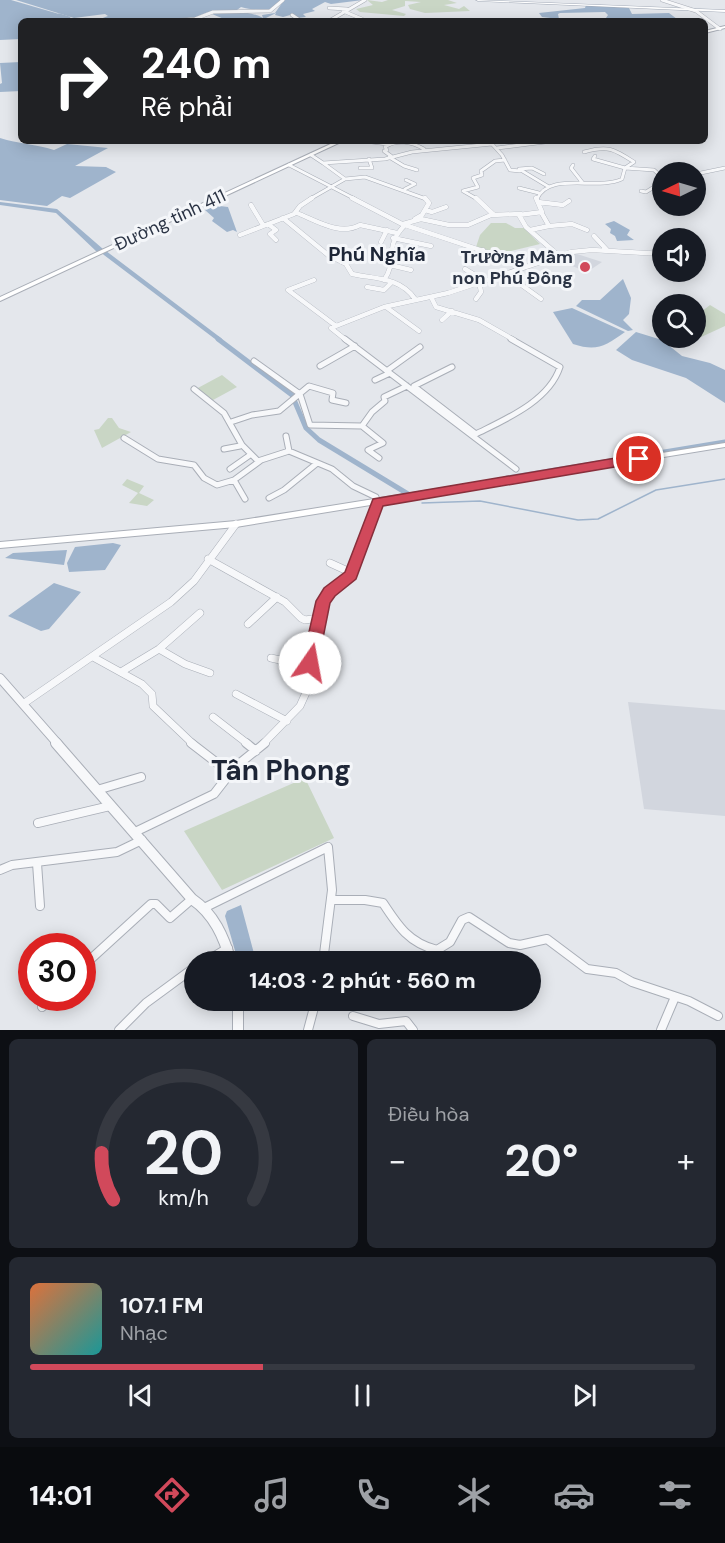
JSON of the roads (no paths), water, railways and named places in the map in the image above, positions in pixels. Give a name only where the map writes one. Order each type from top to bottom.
[{"type":"main road","points":[[478,0],[725,11]]},
{"type":"main road","name":"Đường tỉnh 411","points":[[0,299],[335,144]]},
{"type":"main road","points":[[0,545],[236,524],[377,499],[725,445]]},
{"type":"street","points":[[200,18],[213,12],[271,11],[283,0]]},
{"type":"street","points":[[335,18],[365,0]]},
{"type":"street","points":[[662,0],[690,9],[705,18]]},
{"type":"street","points":[[329,8],[346,10],[360,18]]},
{"type":"street","points":[[292,15],[296,18]]},
{"type":"street","points":[[708,20],[722,28]]},
{"type":"street","points":[[387,144],[385,147],[387,150],[384,151],[390,157],[406,167],[417,170]]},
{"type":"street","points":[[412,144],[426,149]]},
{"type":"street","points":[[426,149],[429,144]]},
{"type":"street","points":[[323,163],[390,157],[426,149],[488,144],[497,148],[529,144]]},
{"type":"street","points":[[549,225],[537,202],[536,198],[539,193],[549,187],[582,182],[595,186],[613,185],[622,179],[625,168],[634,161],[616,150],[598,146],[584,152]]},
{"type":"street","points":[[497,148],[511,171],[520,171],[549,187]]},
{"type":"street","points":[[311,155],[345,179]]},
{"type":"street","points":[[595,156],[593,159],[625,168],[652,170]]},
{"type":"street","points":[[360,168],[372,168],[369,159]]},
{"type":"street","points":[[493,214],[476,198],[464,191],[478,187],[473,178],[482,175],[481,171],[489,164],[505,160]]},
{"type":"street","points":[[406,167],[417,164]]},
{"type":"street","points":[[289,165],[404,225],[527,265]]},
{"type":"street","points":[[573,165],[571,168],[582,182]]},
{"type":"street","points":[[520,171],[520,169],[532,168],[544,174]]},
{"type":"street","points":[[706,173],[725,168]]},
{"type":"street","points":[[297,213],[301,205],[345,179],[365,177],[403,189],[427,200],[429,203],[425,210],[404,225],[393,238],[389,251],[390,272],[384,280]]},
{"type":"street","points":[[395,193],[415,184],[406,180]]},
{"type":"street","points":[[519,188],[539,193]]},
{"type":"street","points":[[641,191],[646,192],[652,189]]},
{"type":"street","points":[[537,202],[563,205],[569,201]]},
{"type":"street","points":[[251,205],[265,225],[276,230],[270,234],[276,240]]},
{"type":"street","points":[[425,210],[432,212],[446,207]]},
{"type":"street","points":[[415,219],[466,225],[493,214],[541,212]]},
{"type":"street","points":[[242,234],[297,213],[338,229],[351,230],[362,225],[397,233]]},
{"type":"street","points":[[521,214],[520,219],[558,255]]},
{"type":"street","points":[[283,218],[305,232],[324,252],[345,262],[353,278],[384,280],[407,287],[415,299]]},
{"type":"street","points":[[530,230],[549,225],[557,227],[572,224],[587,230]]},
{"type":"street","points":[[381,242],[387,231]]},
{"type":"street","points":[[594,236],[607,250]]},
{"type":"street","points":[[393,238],[431,246]]},
{"type":"street","points":[[465,260],[483,250]]},
{"type":"street","points":[[334,327],[386,307],[431,297],[558,255],[607,250],[652,253]]},
{"type":"street","points":[[389,251],[414,256]]},
{"type":"street","points":[[390,265],[411,270]]},
{"type":"street","points":[[465,269],[481,281]]},
{"type":"street","points":[[505,273],[541,299]]},
{"type":"street","points":[[314,280],[288,290],[355,346],[476,434],[530,406],[555,381],[560,367],[474,318],[436,306],[431,297]]},
{"type":"street","points":[[476,299],[481,289],[481,281]]},
{"type":"street","points":[[367,287],[382,291],[392,282]]},
{"type":"street","points":[[386,307],[419,331]]},
{"type":"street","points":[[442,320],[452,311]]},
{"type":"street","points":[[320,366],[355,346]]},
{"type":"street","points":[[375,380],[420,347]]},
{"type":"street","points":[[254,361],[301,395],[311,425],[362,426],[383,443],[368,450],[379,458]]},
{"type":"street","points":[[362,426],[372,412],[385,401],[384,397],[452,367]]},
{"type":"street","points":[[231,422],[252,415],[279,411],[288,401],[301,395],[310,385],[333,393],[332,400],[346,403]]},
{"type":"street","points":[[411,386],[475,440],[516,469]]},
{"type":"street","points":[[194,389],[217,405],[231,422],[240,446],[260,461]]},
{"type":"street","points":[[286,436],[289,451]]},
{"type":"street","points":[[0,870],[9,866],[117,852],[139,836],[208,798],[219,789],[230,773],[287,721],[307,694],[310,656],[326,596],[352,573],[377,499],[353,486],[338,473],[289,451],[260,461],[234,480],[217,485],[204,478],[194,465],[158,459],[124,438]]},
{"type":"street","points":[[224,449],[240,446]]},
{"type":"street","points":[[230,469],[250,455]]},
{"type":"street","points":[[269,498],[284,490],[316,464]]},
{"type":"street","points":[[234,480],[245,499]]},
{"type":"street","points":[[23,704],[171,602],[194,581],[236,524]]},
{"type":"street","points":[[208,559],[277,597],[301,618],[305,620],[319,618]]},
{"type":"street","points":[[330,563],[352,573]]},
{"type":"street","points":[[248,624],[277,597]]},
{"type":"street","points":[[121,672],[159,649],[200,613]]},
{"type":"street","points":[[159,649],[185,664],[210,673]]},
{"type":"street","points":[[271,658],[280,660],[287,654],[310,656]]},
{"type":"street","points":[[93,657],[147,688],[152,693],[153,706],[184,737],[230,773]]},
{"type":"street","points":[[0,678],[192,899],[206,907],[229,951]]},
{"type":"street","points":[[236,694],[287,721]]},
{"type":"street","points":[[213,717],[256,751]]},
{"type":"street","points":[[97,790],[141,777]]},
{"type":"street","points":[[38,823],[110,806]]},
{"type":"street","points":[[206,907],[328,847],[333,867],[332,900],[325,951]]},
{"type":"street","points":[[37,863],[40,906]]},
{"type":"street","points":[[96,954],[151,904],[156,904],[170,918],[192,899]]},
{"type":"street","points":[[332,900],[365,900],[383,903],[403,934],[419,946],[436,950],[450,942],[462,920],[469,917],[509,943],[520,945],[547,939],[587,969],[616,973],[632,982],[675,997],[718,1016]]},
{"type":"street","points":[[223,951],[228,948]]},
{"type":"street","points":[[119,1030],[146,1003],[184,975]]},
{"type":"street","points":[[661,1030],[675,997]]},
{"type":"street","points":[[238,1011],[238,1030]]},
{"type":"street","points":[[308,1030],[313,1011]]},
{"type":"street","points":[[353,1016],[379,1024],[406,1021],[413,1030]]},
{"type":"water","points":[[0,0],[11,0],[66,16],[66,18],[18,18],[18,39],[0,40]]},
{"type":"water","points":[[16,0],[281,0],[272,9],[256,10],[241,7],[237,10],[208,12],[193,18],[103,18],[108,16],[105,14],[74,18]]},
{"type":"water","points":[[284,0],[363,0],[331,4],[325,2],[312,9],[315,11],[303,14],[306,17],[297,18],[294,14],[283,17],[275,15],[276,13],[263,18],[262,15],[275,13]]},
{"type":"water","points":[[586,5],[629,8],[632,14],[669,13],[676,18],[606,18],[608,15],[605,12],[560,13],[559,18],[550,18],[542,17],[539,13],[585,8]]},
{"type":"water","points":[[232,12],[258,15],[263,18],[222,18],[212,14]]},
{"type":"water","points":[[18,62],[18,91],[0,92],[2,83],[0,63]]},
{"type":"water","points":[[0,138],[18,144],[54,150],[67,144],[108,148],[75,166],[106,167],[116,172],[70,198],[62,196],[47,206],[0,200]]},
{"type":"water","points":[[220,201],[220,206],[228,207],[237,232],[233,230],[227,232],[212,221],[214,218],[205,210],[210,204]]},
{"type":"water","points":[[0,202],[57,209],[103,249],[97,252],[56,213],[0,205]]},
{"type":"water","points":[[614,221],[630,230],[627,235],[634,240],[617,241],[610,233],[611,229],[605,224]]},
{"type":"water","points":[[623,279],[631,298],[629,314],[623,320],[633,330],[628,331],[576,306],[582,300],[600,300]]},
{"type":"water","points":[[572,308],[625,332],[600,346],[588,347],[573,344],[553,312]]},
{"type":"water","points":[[636,332],[652,337],[652,348],[672,348],[682,356],[710,363],[725,370],[725,403],[686,378],[632,360],[616,350]]},
{"type":"water","points":[[113,543],[121,545],[105,570],[69,572],[67,563],[75,547]]},
{"type":"water","points":[[67,550],[64,565],[5,558],[13,553]]},
{"type":"water","points":[[54,583],[81,592],[49,629],[41,631],[8,616]]},
{"type":"water","points":[[241,905],[253,951],[235,951],[225,916],[227,911]]},
{"type":"waterway","points":[[59,15],[69,18]]},
{"type":"waterway","points":[[105,253],[220,340]]},
{"type":"waterway","points":[[218,339],[292,395],[306,428],[319,440],[408,494]]},
{"type":"waterway","points":[[507,478],[725,442]]},
{"type":"waterway","points":[[422,503],[480,501],[578,520],[598,519],[656,490],[725,479]]},
{"type":"place","name":"Trường Mầm non Phú Đông","points":[[585,267]]},
{"type":"district","name":"Phú Nghĩa","points":[[377,254]]},
{"type":"district","name":"Tân Phong","points":[[281,770]]}]
